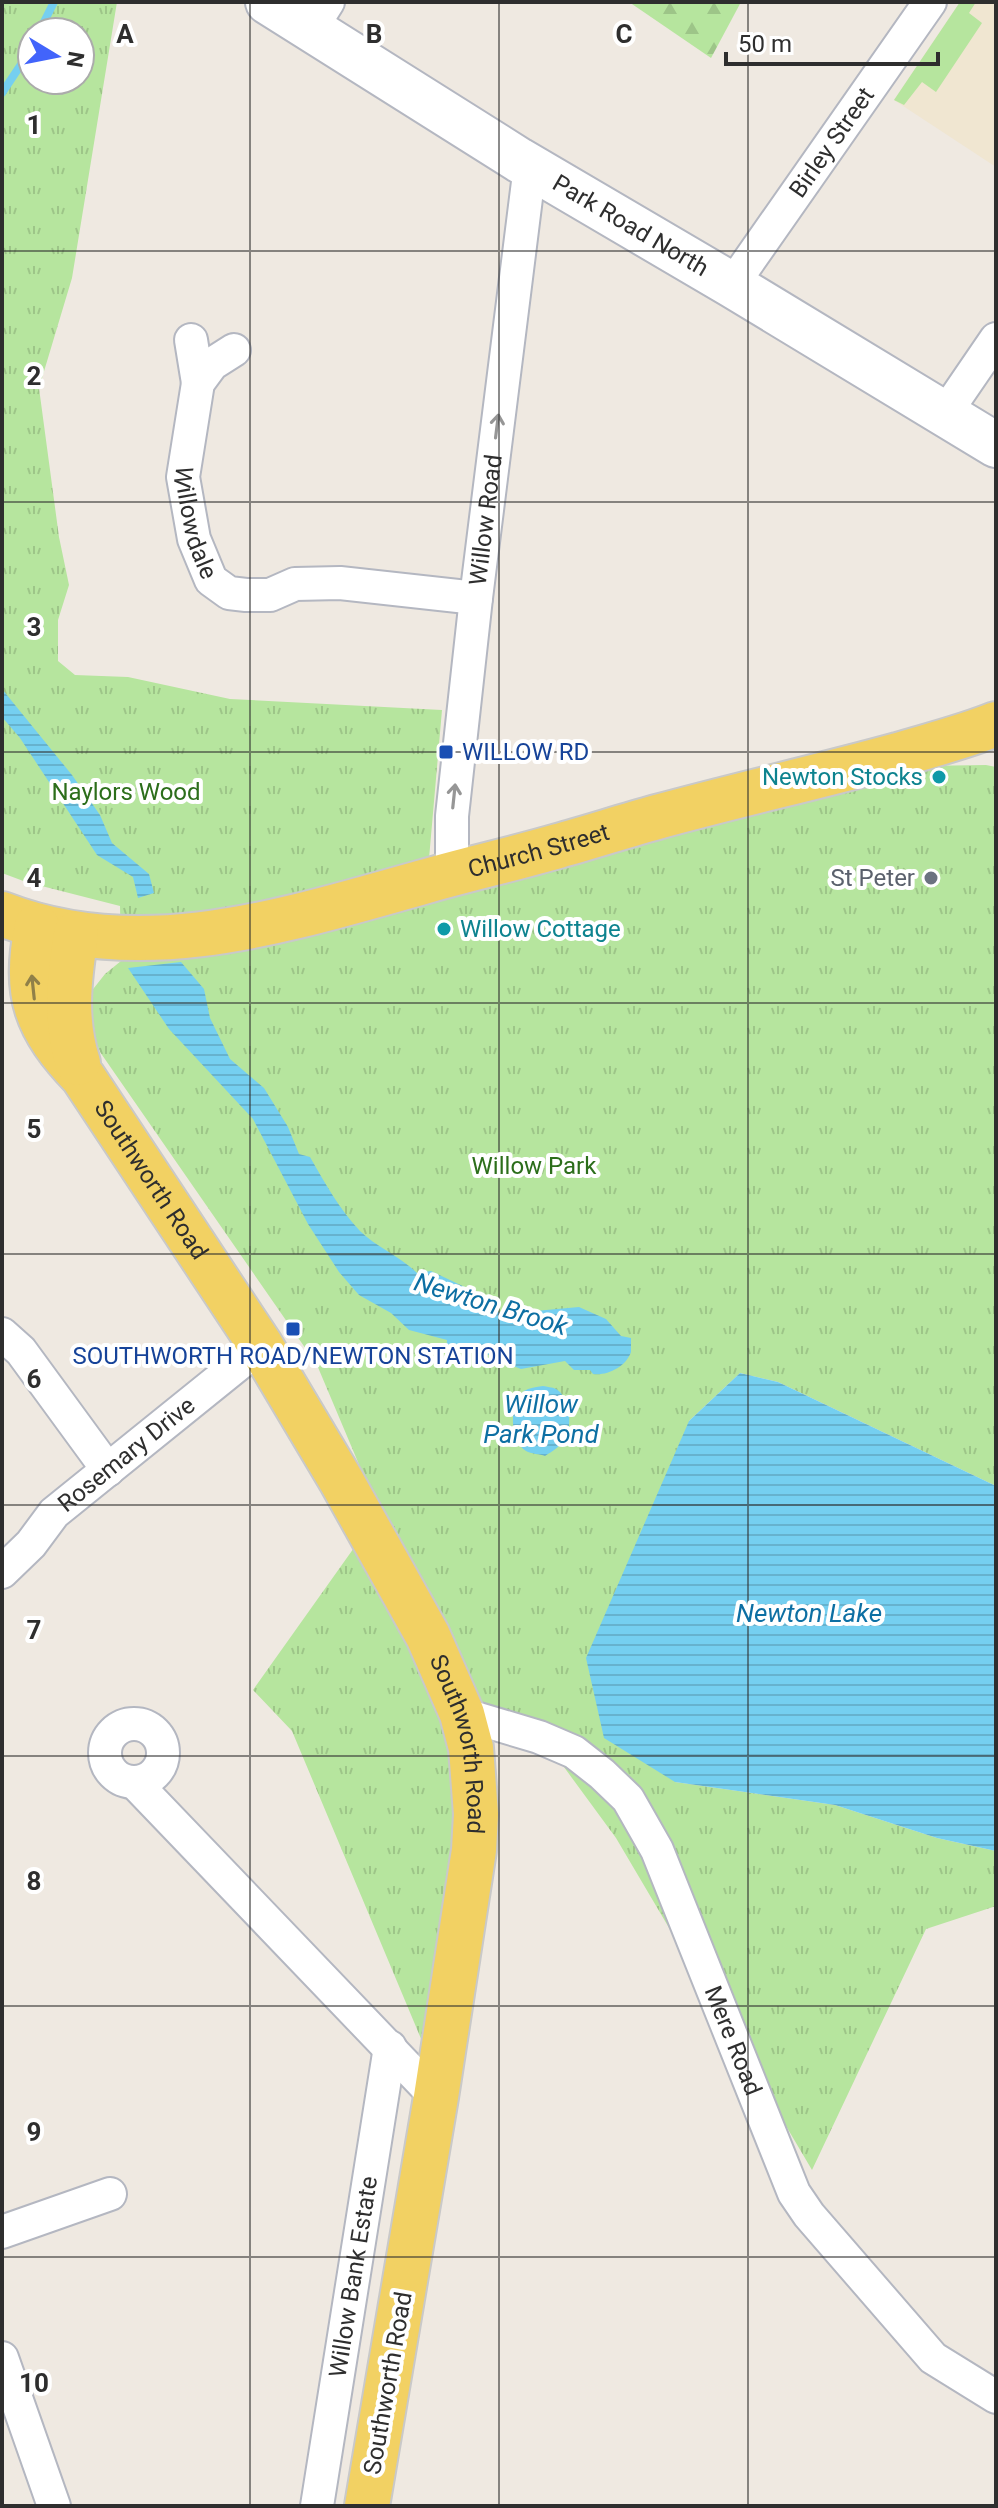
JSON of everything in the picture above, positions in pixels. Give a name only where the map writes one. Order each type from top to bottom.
[{"type":"main road","name":"Church Street","points":[[38,925],[134,938],[191,936],[269,923],[556,847],[656,817],[856,767],[996,724]]},
{"type":"main road","name":"Southworth Road","points":[[38,925],[31,967],[40,1022],[50,1039],[83,1077],[261,1346],[342,1482],[428,1636],[462,1714],[471,1748],[475,1780],[474,1850],[367,2506]]},
{"type":"street","name":"Park Road North","points":[[268,2],[320,15],[530,166],[996,445]]},
{"type":"street","name":"Birley Street","points":[[732,285],[930,2]]},
{"type":"street","name":"Willow Road","points":[[452,874],[452,816],[476,598],[530,166]]},
{"type":"street","points":[[944,415],[996,339]]},
{"type":"street","name":"Willowdale","points":[[191,340],[198,383],[183,477],[194,539],[211,580],[229,593],[246,595],[270,595],[295,584],[340,583],[476,598]]},
{"type":"street","points":[[198,383],[212,364],[234,350]]},
{"type":"street","points":[[2,1334],[21,1351],[108,1470]]},
{"type":"street","name":"Rosemary Drive","points":[[2,1572],[31,1544],[54,1513],[261,1346]]},
{"type":"street","name":"Mere Road","points":[[462,1714],[539,1737],[574,1752],[628,1799],[657,1850],[794,2193],[809,2215],[933,2358],[996,2397]]},
{"type":"street","points":[[135,1783],[436,2097]]},
{"type":"street","name":"Willow Bank Estate","points":[[317,2506],[390,2047]]},
{"type":"street","points":[[2,2232],[110,2194]]},
{"type":"street","points":[[2,2358],[54,2506]]},
{"type":"shaded area","points":[[960,2],[996,2],[996,167],[894,100]]},
{"type":"green space","name":"Willow Park","points":[[2,2],[117,2],[72,278],[39,388],[59,537],[69,585],[58,620],[58,661],[75,675],[128,677],[230,699],[442,710],[426,893],[856,767],[996,767],[996,1486],[778,1382],[740,1373],[689,1421],[675,1782],[835,1805],[937,1838],[996,1851],[996,1906],[926,1929],[812,2170],[616,1838],[550,1748],[448,1735],[464,1780],[427,2053],[292,1731],[253,1690],[356,1545],[382,1519],[317,1365],[100,1052],[90,1027],[90,993],[105,974],[121,961],[120,906],[2,873]]},
{"type":"green space","points":[[629,2],[741,2],[711,58]]},
{"type":"green space","points":[[960,2],[976,2],[969,13],[982,23],[936,92],[922,82],[904,105],[894,100]]},
{"type":"water","points":[[2,689],[72,775],[100,815],[112,843],[149,874],[154,893],[138,898],[133,877],[97,855],[20,738],[2,717]]},
{"type":"water","points":[[181,962],[204,989],[210,1018],[230,1059],[264,1088],[288,1127],[299,1154],[310,1157],[339,1205],[360,1231],[417,1273],[431,1271],[471,1290],[485,1305],[503,1314],[579,1307],[606,1319],[621,1336],[631,1338],[631,1352],[625,1362],[610,1372],[593,1374],[590,1370],[574,1370],[565,1361],[521,1369],[479,1349],[455,1349],[450,1358],[446,1353],[447,1340],[409,1330],[391,1313],[359,1295],[339,1272],[308,1224],[253,1119],[169,1029],[128,968]]},
{"type":"water","name":"Newton Lake","points":[[740,1373],[778,1382],[996,1486],[996,1851],[937,1838],[835,1805],[675,1782],[604,1738],[586,1658],[689,1421]]},
{"type":"water","name":"Willow Park Pond","points":[[543,1386],[561,1393],[569,1419],[563,1441],[545,1456],[528,1452],[520,1446],[513,1421],[519,1396],[526,1390]]},
{"type":"waterway","points":[[47,16],[54,2]]},
{"type":"waterway","points":[[2,93],[16,72]]},
{"type":"place","name":"WILLOW RD","points":[[446,752]]},
{"type":"place","name":"Newton Stocks","points":[[939,777]]},
{"type":"place","name":"St Peter","points":[[931,878]]},
{"type":"place","name":"Willow Cottage","points":[[444,929]]},
{"type":"place","name":"SOUTHWORTH ROAD/NEWTON STATION","points":[[293,1329]]},
{"type":"park label","name":"Naylors Wood","points":[[126,792]]},
{"type":"water label","name":"Newton Brook","points":[[491,1304]]}]
